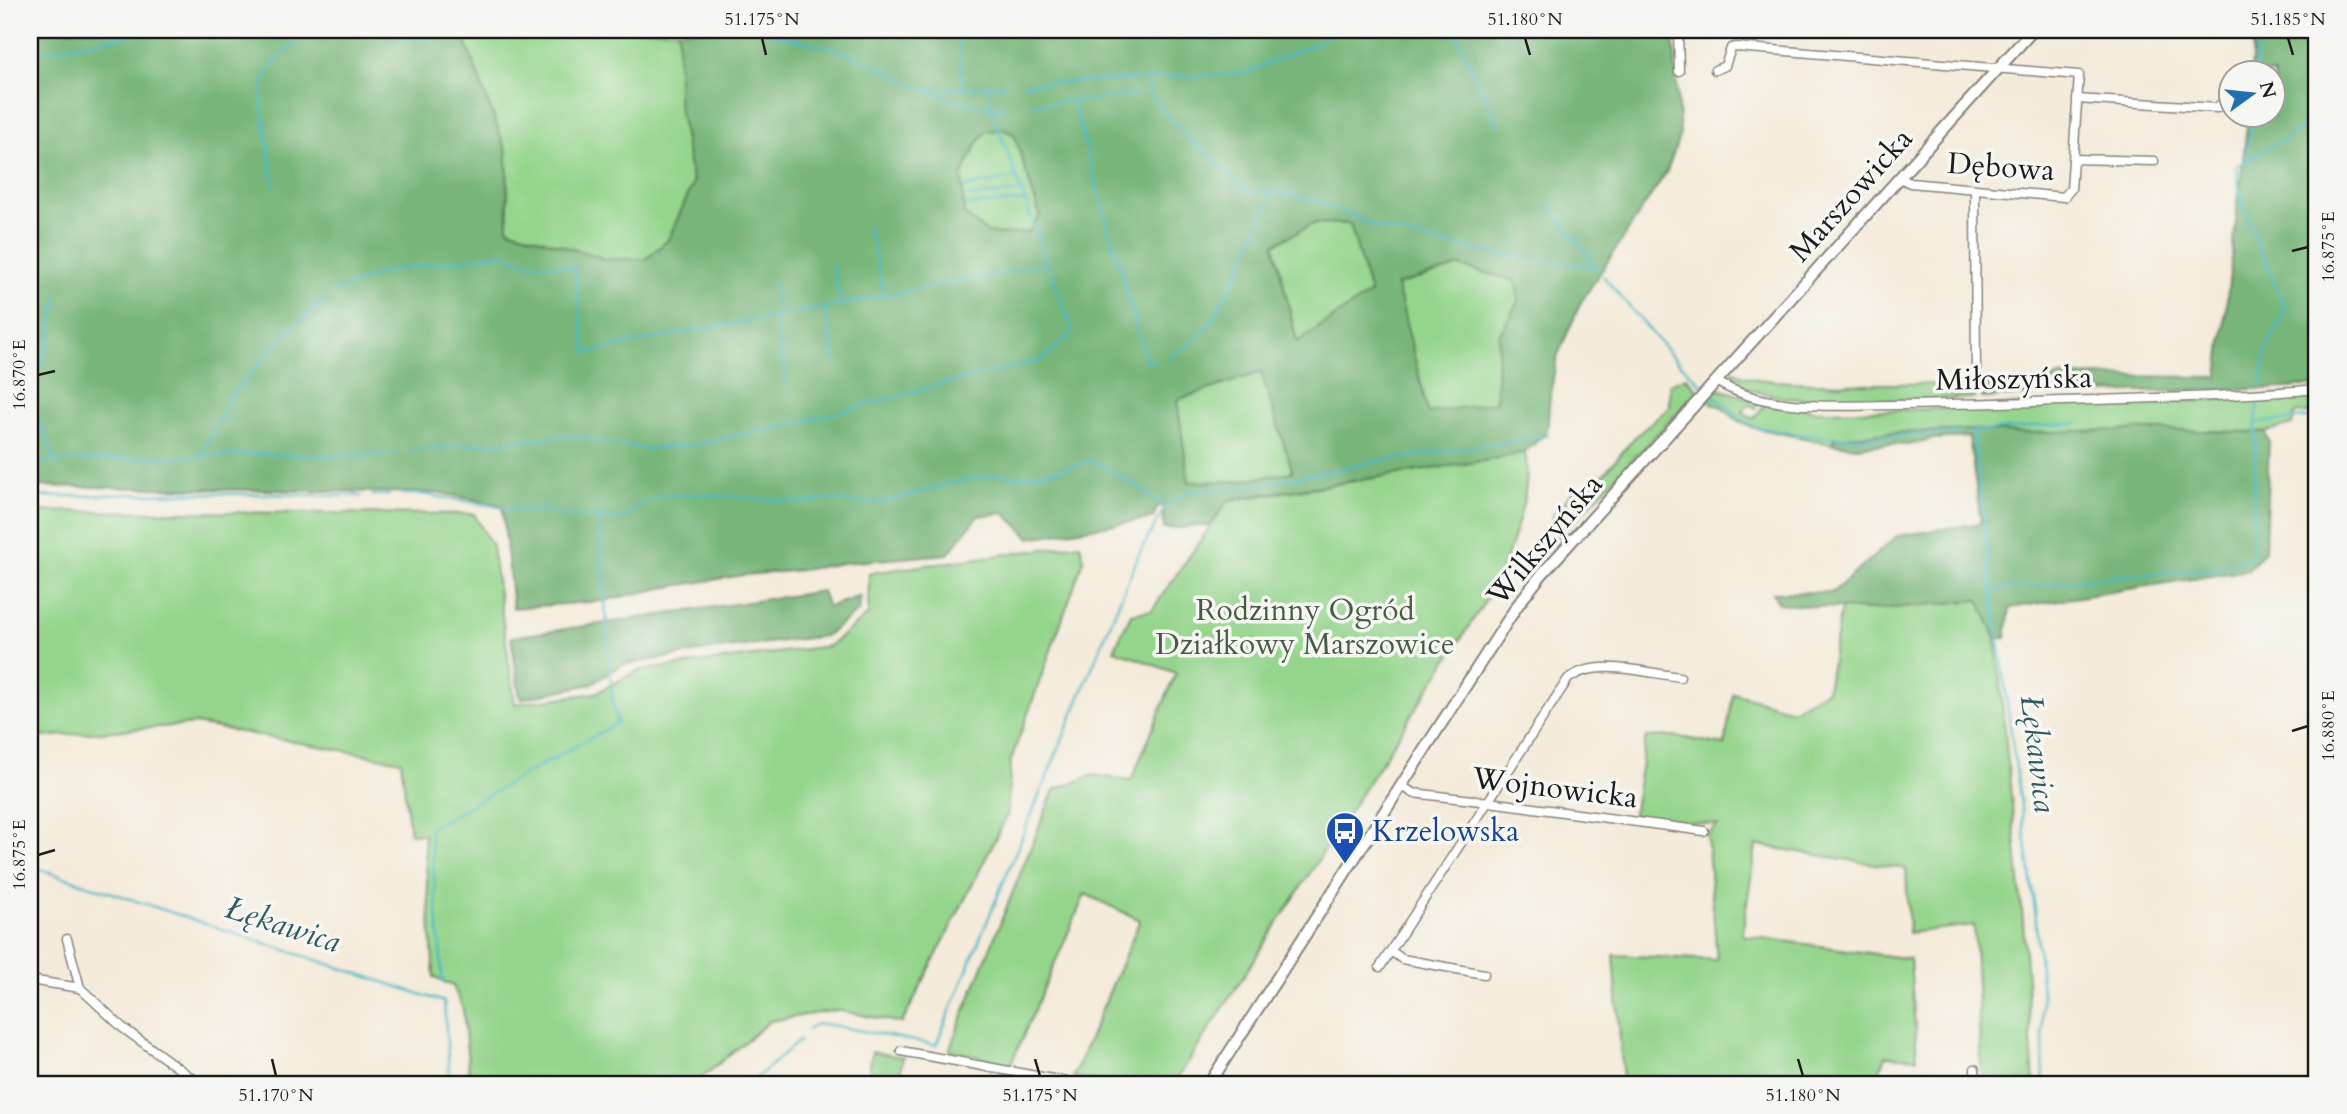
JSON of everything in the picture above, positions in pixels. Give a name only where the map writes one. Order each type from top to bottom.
[{"type":"street","points":[[1678,30],[1679,71]]},
{"type":"street","name":"Marszowicka","points":[[1706,392],[2033,30]]},
{"type":"street","points":[[1715,70],[1725,66],[1731,48],[1736,47],[1999,68]]},
{"type":"street","name":"Dębowa","points":[[1900,178],[1910,183],[2064,197],[2071,189],[2079,75],[1999,68]]},
{"type":"street","points":[[2077,99],[2218,107]]},
{"type":"street","points":[[2073,159],[2154,161]]},
{"type":"street","points":[[1975,190],[1976,383]]},
{"type":"street","name":"Miłoszyńska","points":[[1716,381],[1738,392],[1758,397],[1814,405],[1977,404],[2242,396],[2317,389]]},
{"type":"street","name":"Wilkszyńska","points":[[1209,1084],[1517,606],[1551,564],[1706,392]]},
{"type":"street","points":[[1380,967],[1574,674],[1581,670],[1602,667],[1680,677]]},
{"type":"street","name":"Wojnowicka","points":[[1402,786],[1413,793],[1704,831]]},
{"type":"street","points":[[66,939],[80,988],[123,1028],[200,1084]]},
{"type":"street","points":[[1391,951],[1402,959],[1484,974]]},
{"type":"street","points":[[30,980],[80,988]]},
{"type":"street","points":[[901,1051],[1080,1084]]},
{"type":"street","points":[[1975,1069],[1976,1084]]},
{"type":"green space","points":[[30,30],[491,30],[466,44],[507,153],[508,229],[606,259],[646,259],[668,240],[693,184],[678,102],[678,30],[1673,30],[1680,134],[1667,171],[1581,302],[1557,357],[1547,432],[1525,452],[1489,460],[1239,498],[1228,501],[1210,525],[1164,529],[1163,504],[1157,508],[1153,518],[1030,538],[1004,513],[978,516],[948,554],[744,575],[603,601],[513,608],[502,505],[440,493],[30,486]],"holes":[[[1002,129],[1014,134],[1040,215],[1029,232],[988,233],[964,214],[962,175],[985,132]],[[1315,223],[1350,224],[1370,293],[1297,342],[1274,244]],[[1460,266],[1516,281],[1519,301],[1499,335],[1496,402],[1428,413],[1397,285]],[[1261,372],[1293,472],[1240,481],[1189,482],[1177,400]]]},
{"type":"green space","points":[[491,30],[678,30],[678,102],[693,184],[668,240],[646,259],[606,259],[508,229],[507,153],[466,43]]},
{"type":"green space","points":[[2254,30],[2317,30],[2317,385],[1982,398],[1984,385],[2032,382],[2066,376],[2218,377],[2246,130],[2288,130],[2288,60],[2252,60]]},
{"type":"green space","points":[[1003,129],[1014,134],[1040,216],[1029,232],[988,233],[964,215],[962,175],[985,132]]},
{"type":"green space","points":[[1315,223],[1350,224],[1370,293],[1297,342],[1274,244]]},
{"type":"green space","points":[[1460,266],[1516,281],[1519,301],[1499,335],[1496,402],[1428,414],[1396,285]]},
{"type":"green space","points":[[1733,371],[1767,380],[1794,382],[1973,387],[1975,398],[1851,401],[1784,398],[1751,390],[1732,379]]},
{"type":"green space","points":[[1261,372],[1293,472],[1240,481],[1188,482],[1177,400]]},
{"type":"green space","points":[[1686,377],[1698,390],[1693,397],[1546,550],[1554,514],[1573,491],[1593,487],[1635,437],[1669,407],[1670,384]]},
{"type":"green space","points":[[1718,389],[1759,401],[1755,408],[1749,404],[1743,412],[1753,419],[1766,403],[1818,411],[1903,410],[2072,403],[2118,405],[2302,394],[2317,394],[2317,412],[2295,414],[2292,425],[2265,432],[2120,430],[2002,433],[1981,430],[1882,433],[1835,438],[1833,444],[1751,427],[1707,398]]},
{"type":"green space","points":[[1981,430],[2016,433],[2138,430],[2265,432],[2269,441],[2265,551],[2248,570],[2010,608],[2006,638],[1996,638],[1979,600],[1869,610],[1779,604],[1773,593],[1833,592],[1897,536],[1981,523],[1969,437],[1932,439],[1908,445],[1857,447],[1833,444],[1834,438],[1882,433]]},
{"type":"green space","name":"Rodzinny Ogród Działkowy Marszowice","points":[[1525,452],[1527,468],[1524,500],[1500,578],[1174,1084],[1115,1084],[1073,1077],[1140,920],[1085,894],[1011,1064],[949,1050],[1054,790],[1093,775],[1131,781],[1176,673],[1114,650],[1131,614],[1152,610],[1228,501]]},
{"type":"green space","points":[[30,511],[474,514],[492,546],[515,704],[596,693],[637,671],[829,646],[868,615],[869,573],[1080,544],[1084,559],[1011,760],[1007,816],[902,1023],[837,1010],[770,1021],[694,1084],[470,1084],[463,1008],[453,986],[434,977],[424,834],[410,834],[401,761],[196,724],[30,738]]},
{"type":"green space","points":[[822,591],[828,607],[860,596],[859,611],[825,636],[711,650],[622,665],[591,684],[520,699],[511,637]]},
{"type":"green space","points":[[1979,600],[1996,638],[2023,921],[2034,1084],[1982,1084],[1974,925],[1909,933],[1906,869],[1756,845],[1742,935],[1910,959],[1917,1058],[1886,1056],[1874,1084],[1623,1084],[1614,955],[1717,960],[1707,835],[1718,825],[1633,816],[1646,737],[1673,736],[1725,745],[1733,693],[1792,710],[1827,690],[1841,608],[1869,610]]},
{"type":"green space","points":[[872,1052],[903,1057],[898,1084],[867,1084]]},
{"type":"waterway","points":[[30,54],[156,30]]},
{"type":"waterway","points":[[274,186],[262,106],[263,83],[274,62],[310,30],[332,30]]},
{"type":"waterway","points":[[385,30],[412,39],[443,36],[460,30]]},
{"type":"waterway","points":[[762,30],[837,49],[925,90],[1006,85]]},
{"type":"waterway","points":[[958,30],[963,88]]},
{"type":"waterway","points":[[1339,30],[1314,44],[1245,73],[1147,78],[1150,94],[1168,118],[1248,192],[1272,192],[1319,201],[1377,227],[1431,241],[1506,255],[1596,267]]},
{"type":"waterway","points":[[1454,30],[1498,127]]},
{"type":"waterway","points":[[2256,60],[2257,30]]},
{"type":"waterway","points":[[1024,84],[1140,79]]},
{"type":"waterway","points":[[413,450],[567,436],[647,449],[693,445],[806,421],[1042,360],[1073,332],[991,108],[987,86]]},
{"type":"waterway","points":[[928,91],[967,103],[1007,107]]},
{"type":"waterway","points":[[1032,104],[1136,94]]},
{"type":"waterway","points":[[1074,101],[1146,361],[1155,361]]},
{"type":"waterway","points":[[2245,161],[2301,129],[2317,123]]},
{"type":"waterway","points":[[2251,130],[2245,161],[2238,165],[2241,198],[2285,310],[2266,350],[2261,386]]},
{"type":"waterway","points":[[966,187],[1017,177]]},
{"type":"waterway","points":[[968,197],[1022,192]]},
{"type":"waterway","points":[[1165,360],[1190,343],[1211,321],[1237,275],[1272,193]]},
{"type":"waterway","points":[[966,205],[1026,201]]},
{"type":"waterway","points":[[1549,203],[1599,271]]},
{"type":"waterway","points":[[868,228],[885,296]]},
{"type":"waterway","points":[[334,292],[390,270],[506,253],[529,263],[574,267],[586,353],[1047,264]]},
{"type":"waterway","points":[[833,266],[841,304]]},
{"type":"waterway","points":[[1603,276],[1671,355],[1703,386]]},
{"type":"waterway","points":[[773,281],[779,315]]},
{"type":"waterway","points":[[56,462],[37,415],[32,389],[50,341],[57,296]]},
{"type":"waterway","points":[[200,456],[234,391],[297,323],[325,299]]},
{"type":"waterway","points":[[825,308],[835,362]]},
{"type":"waterway","points":[[775,317],[787,386]]},
{"type":"waterway","points":[[1711,395],[1748,423],[1777,431],[1853,437],[1958,432]]},
{"type":"waterway","points":[[1992,590],[2215,569],[2252,556],[2256,420],[2259,402]]},
{"type":"waterway","points":[[2256,423],[2317,417]]},
{"type":"waterway","points":[[1969,432],[2077,423]]},
{"type":"waterway","name":"Łękawica","points":[[1973,432],[2035,910],[2042,993],[2044,1084]]},
{"type":"waterway","points":[[403,494],[421,494],[525,511],[545,510],[554,515],[626,518],[642,503],[664,495],[707,495],[812,503],[821,499],[884,502],[963,480],[1002,474],[1013,477],[1059,470],[1093,460],[1126,479],[1165,507],[1188,491],[1242,488],[1385,460],[1548,436]]},
{"type":"waterway","points":[[30,462],[257,454],[396,454]]},
{"type":"waterway","points":[[30,497],[189,493],[361,496]]},
{"type":"waterway","points":[[372,495],[389,495]]},
{"type":"waterway","points":[[808,1030],[815,1025],[825,1024],[936,1045],[1139,554],[1165,507]]},
{"type":"waterway","points":[[443,982],[430,828],[617,723],[612,698],[599,517]]},
{"type":"waterway","name":"Łękawica","points":[[30,866],[444,1002],[450,1084]]},
{"type":"waterway","points":[[749,1084],[799,1041]]},
{"type":"place","name":"Krzelowska","points":[[1345,865]]}]
